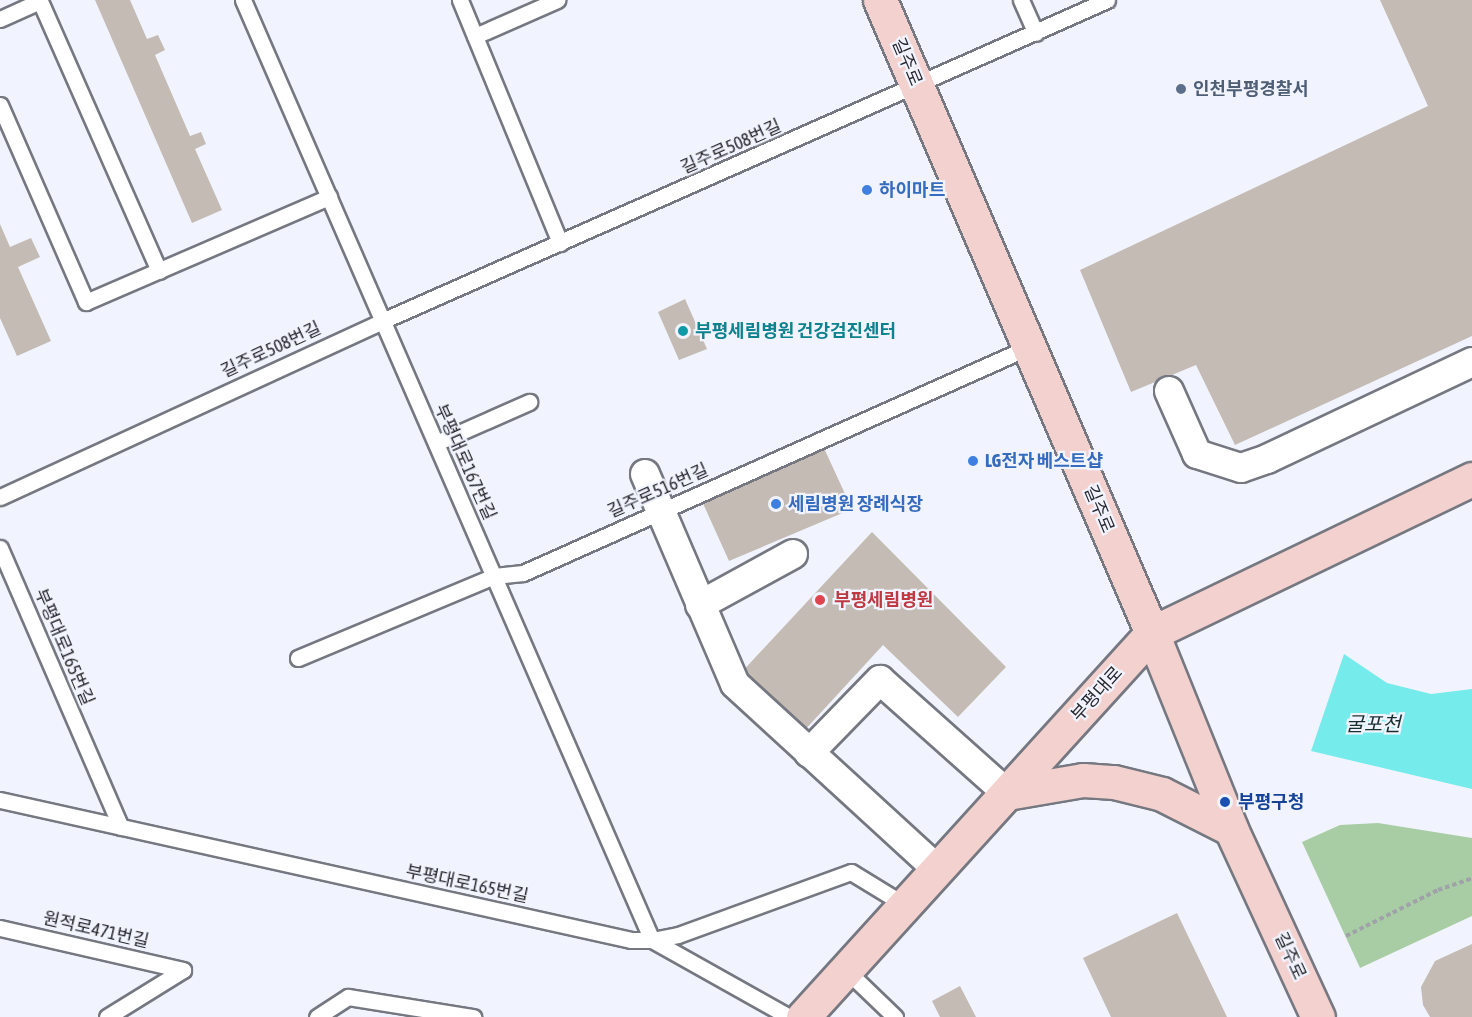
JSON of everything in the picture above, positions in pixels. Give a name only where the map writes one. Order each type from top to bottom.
[{"type":"main road","name":"길주로","points":[[880,0],[1152,633],[1231,829],[1318,1017]]},
{"type":"main road","name":"부평대로","points":[[803,1017],[1152,633],[1472,479]]},
{"type":"main road","points":[[1007,793],[1083,780],[1114,782],[1162,794],[1231,829]]},
{"type":"street","points":[[1169,391],[1197,454],[1241,468],[1267,459],[1472,362]]},
{"type":"street","points":[[645,474],[735,684],[937,869]]},
{"type":"street","points":[[700,605],[793,554]]},
{"type":"street","points":[[809,753],[880,680],[1007,793]]},
{"type":"lane","name":"부평대로167번길","points":[[243,0],[652,940]]},
{"type":"lane","points":[[460,0],[560,243]]},
{"type":"lane","points":[[475,36],[556,0]]},
{"type":"lane","points":[[1021,0],[1036,33]]},
{"type":"lane","points":[[0,19],[40,1],[159,271]]},
{"type":"lane","name":"길주로508번길","points":[[0,497],[382,321],[918,87],[1102,1]]},
{"type":"lane","points":[[0,105],[86,302],[329,198]]},
{"type":"lane","name":"길주로516번길","points":[[298,658],[494,576],[523,573],[1029,347]]},
{"type":"lane","points":[[436,443],[530,402]]},
{"type":"lane","name":"부평대로165번길","points":[[0,548],[121,826]]},
{"type":"lane","name":"부평대로165번길","points":[[0,800],[631,940],[652,940],[789,1017]]},
{"type":"lane","points":[[652,940],[678,936],[851,872],[905,905]]},
{"type":"lane","name":"원적로471번길","points":[[0,928],[183,970],[107,1017]]},
{"type":"lane","points":[[846,970],[895,1017]]},
{"type":"lane","points":[[316,1017],[348,998],[473,1017]]},
{"type":"path","points":[[1346,936],[1438,890],[1472,878]]},
{"type":"green space","points":[[1378,823],[1472,838],[1472,916],[1360,968],[1302,842],[1340,825]]},
{"type":"water","name":"굴포천","points":[[1344,654],[1387,683],[1431,694],[1472,689],[1472,789],[1311,751]]},
{"type":"building","points":[[95,0],[130,0],[147,39],[158,35],[165,50],[155,55],[190,136],[201,132],[206,144],[195,149],[222,210],[192,223]]},
{"type":"building","points":[[1380,0],[1472,0],[1472,336],[1235,445],[1196,365],[1131,392],[1080,270],[1428,106]]},
{"type":"building","points":[[0,224],[10,247],[31,238],[40,257],[18,267],[51,341],[17,356],[0,318]]},
{"type":"building","name":"부평세림병원 건강검진센터","points":[[685,299],[707,349],[679,360],[658,312]]},
{"type":"building","name":"세림병원 장례식장","points":[[823,446],[852,509],[729,561],[701,499]]},
{"type":"building","name":"부평세림병원","points":[[872,532],[1006,667],[958,717],[883,645],[803,732],[738,676]]},
{"type":"building","points":[[1177,913],[1227,1017],[1111,1017],[1083,958]]},
{"type":"building","points":[[1472,944],[1472,1017],[1430,1017],[1423,1005],[1421,987],[1435,961]]},
{"type":"building","points":[[960,986],[976,1017],[940,1017],[932,1001]]},
{"type":"place","name":"인천부평경찰서","points":[[1181,89]]},
{"type":"place","name":"하이마트","points":[[867,190]]},
{"type":"place","name":"부평세림병원 건강검진센터","points":[[683,331]]},
{"type":"place","name":"LG전자 베스트샵","points":[[973,461]]},
{"type":"place","name":"세림병원 장례식장","points":[[776,504]]},
{"type":"place","name":"부평세림병원","points":[[820,600]]},
{"type":"place","name":"부평구청","points":[[1225,802]]}]
